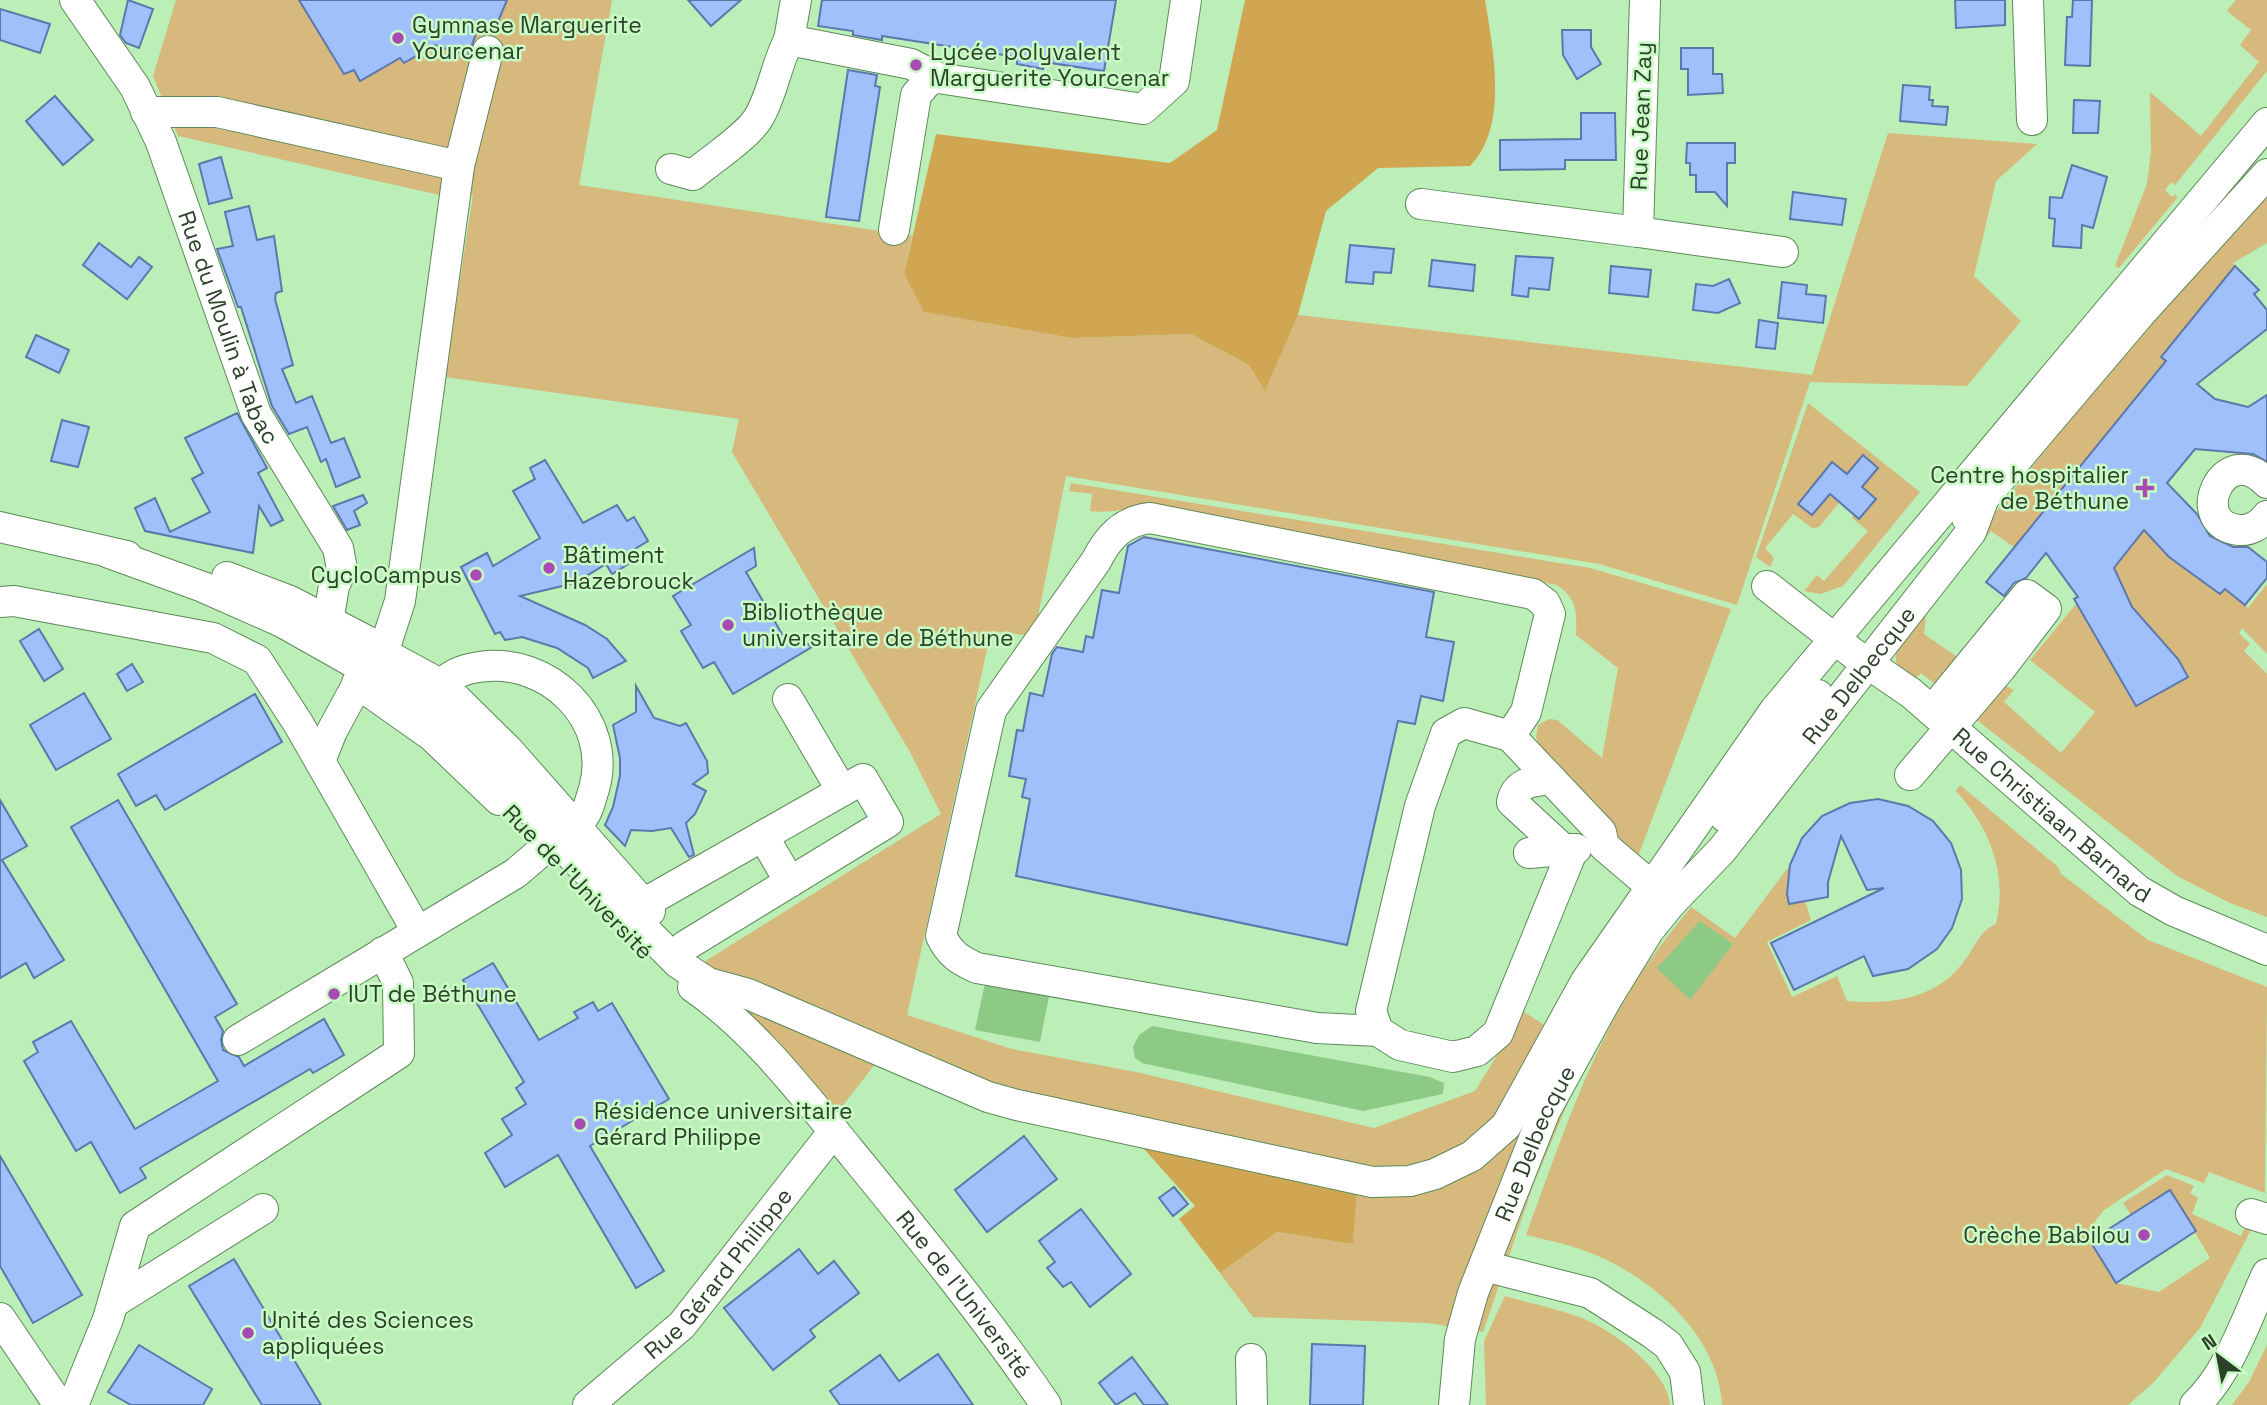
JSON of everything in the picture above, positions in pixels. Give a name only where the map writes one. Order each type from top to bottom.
[{"type":"street","name":"Rue du Moulin à Tabac","points":[[75,0],[135,87],[161,142],[256,414],[338,548],[342,569],[334,586],[322,641]]},
{"type":"street","points":[[671,169],[693,175],[758,120],[767,101],[775,70],[789,40],[796,0]]},
{"type":"street","points":[[789,40],[911,64],[937,78],[1143,109],[1174,81],[1186,0]]},
{"type":"street","name":"Rue Jean Zay","points":[[1638,232],[1645,0]]},
{"type":"street","points":[[2028,0],[2032,120]]},
{"type":"street","points":[[320,761],[332,730],[370,669],[400,601],[459,166],[488,51]]},
{"type":"street","points":[[894,230],[916,95],[929,80],[937,78]]},
{"type":"street","points":[[146,112],[217,112],[459,166]]},
{"type":"street","points":[[1853,652],[2267,123]]},
{"type":"street","name":"Rue Delbecque","points":[[1454,1405],[1460,1339],[1484,1266],[1545,1111],[1571,1059],[1638,948],[1661,896],[1759,768],[1946,540],[1982,503],[2140,314],[2267,174]]},
{"type":"street","points":[[1421,204],[1783,252]]},
{"type":"street","points":[[2266,520],[2258,526],[2238,530],[2220,521],[2212,503],[2217,484],[2232,472],[2252,472],[2267,484]]},
{"type":"street","points":[[1510,736],[1526,712],[1550,614],[1545,603],[1533,594],[1150,518],[1135,519],[1105,542],[1096,561],[991,710],[941,936],[957,960],[977,968],[1317,1028],[1378,1031],[1400,1045],[1453,1057],[1477,1051],[1498,1033],[1569,850]]},
{"type":"street","name":"Rue de l'Université","points":[[0,527],[109,554],[214,573],[290,601],[322,641]]},
{"type":"street","name":"Rue de l'Université","points":[[109,554],[201,605],[322,641],[370,669],[432,736],[545,848],[617,930],[666,971],[717,1004],[758,1044],[834,1131],[974,1305],[1046,1405]]},
{"type":"street","name":"Rue Christiaan Barnard","points":[[1767,586],[1941,719],[2139,891],[2174,911],[2267,950]]},
{"type":"street","points":[[0,602],[14,601],[213,638],[257,660],[320,761],[418,931]]},
{"type":"street","name":"Rue de l'Université","points":[[322,641],[367,641],[370,669]]},
{"type":"street","points":[[429,691],[447,677],[467,669],[494,665],[522,668],[547,678],[569,695],[585,718],[595,744],[598,773],[586,817],[575,825]]},
{"type":"street","points":[[370,669],[429,691],[509,751],[643,904],[722,988],[758,1044]]},
{"type":"street","points":[[429,691],[453,726],[494,767],[635,923],[678,963],[722,988],[748,994],[902,1061],[1017,1105],[1372,1182],[1410,1181],[1435,1174],[1472,1156],[1506,1126],[1586,981],[1661,896],[1604,846],[1601,832],[1510,736],[1464,723],[1446,733],[1420,806],[1370,1011],[1378,1031]]},
{"type":"street","points":[[788,699],[842,791]]},
{"type":"street","points":[[1910,775],[1941,719]]},
{"type":"street","points":[[643,904],[863,779],[888,822],[685,946]]},
{"type":"street","points":[[1551,779],[1528,782],[1517,789],[1512,802],[1569,850]]},
{"type":"street","points":[[762,836],[790,881]]},
{"type":"street","points":[[1529,853],[1604,846]]},
{"type":"street","points":[[238,1040],[516,873],[545,848]]},
{"type":"street","points":[[73,1405],[113,1303],[135,1226],[399,1053],[398,983],[383,952]]},
{"type":"street","name":"Rue Gérard Philippe","points":[[588,1405],[682,1325],[834,1131]]},
{"type":"street","points":[[113,1303],[263,1209]]},
{"type":"street","points":[[1484,1266],[1590,1293],[1652,1333],[1668,1345],[1685,1373],[1689,1405]]},
{"type":"street","points":[[2196,1405],[2230,1353],[2267,1274]]},
{"type":"street","points":[[0,1318],[59,1405]]},
{"type":"street","points":[[1251,1359],[1252,1405]]},
{"type":"shaded area","points":[[176,0],[612,0],[579,185],[912,236],[904,274],[925,312],[1072,338],[1191,334],[1249,365],[1265,390],[1298,315],[1812,375],[1888,133],[2037,144],[1996,181],[1974,276],[2021,321],[1967,386],[1810,382],[1737,605],[1599,564],[1066,476],[1034,636],[991,631],[907,1015],[1012,1049],[1136,1072],[1374,1128],[1475,1091],[1524,1012],[1589,1053],[1534,1183],[1483,1332],[1428,1323],[1253,1317],[1220,1273],[1277,1232],[1353,1244],[1357,1194],[879,1059],[837,1113],[704,962],[941,814],[910,752],[732,452],[739,419],[445,377],[473,195],[444,196],[178,136],[153,76]]},
{"type":"shaded area","points":[[1245,0],[1485,0],[1494,64],[1494,109],[1490,131],[1482,150],[1470,166],[1378,168],[1326,211],[1298,315],[1265,391],[1249,365],[1191,334],[1072,338],[924,312],[904,274],[936,134],[1170,163],[1217,130]]},
{"type":"shaded area","points":[[2236,0],[2267,0],[2267,71],[2175,185],[2171,182],[2165,190],[2172,197],[2176,194],[2177,198],[2119,268],[2115,266],[2147,184],[2151,152],[2150,92],[2201,136],[2259,62],[2240,45],[2251,30],[2227,11]]},
{"type":"shaded area","points":[[2267,190],[2267,243],[2233,263],[2235,266],[2161,356],[2166,361],[2014,547],[1991,531],[1926,614],[1924,634],[1963,661],[1940,688],[1921,673],[1912,682],[1896,669],[1896,651],[1982,529],[2087,399]]},
{"type":"shaded area","points":[[1808,403],[1920,492],[1843,586],[1820,594],[1804,591],[1817,575],[1824,581],[1868,531],[1852,518],[1854,515],[1860,519],[1876,500],[1862,487],[1878,468],[1863,455],[1847,474],[1832,462],[1799,504],[1812,515],[1830,494],[1839,503],[1819,527],[1812,528],[1793,514],[1765,548],[1774,558],[1770,567],[1756,557]]},
{"type":"shaded area","points":[[1071,483],[1590,568],[1731,609],[1637,859],[1619,841],[1617,831],[1544,758],[1536,737],[1538,725],[1549,719],[1557,720],[1602,758],[1618,668],[1576,635],[1574,606],[1569,595],[1557,585],[1154,508],[1090,511],[1092,494],[1069,491]]},
{"type":"shaded area","points":[[2136,522],[2169,558],[2220,594],[2225,589],[2248,608],[2267,584],[2267,654],[2242,628],[2239,633],[2250,644],[2244,651],[2267,674],[2267,917],[2230,903],[2177,876],[1969,714],[1996,681],[2014,690],[2004,702],[2061,753],[2095,712],[2030,660],[2076,604],[2136,705],[2188,677],[2178,659],[2132,608],[2130,609],[2130,603],[2108,556],[2121,559],[2132,546],[2127,541]]},
{"type":"shaded area","points":[[1960,785],[2058,867],[2061,874],[2148,940],[2267,987],[2265,1193],[2209,1172],[2204,1183],[2166,1169],[2104,1210],[2089,1229],[2094,1238],[2090,1242],[2116,1283],[2159,1292],[2210,1258],[2170,1190],[2131,1215],[2123,1203],[2167,1175],[2194,1186],[2190,1193],[2198,1198],[2192,1214],[2241,1236],[2249,1219],[2255,1222],[2200,1328],[2154,1382],[2128,1405],[1722,1405],[1718,1379],[1709,1355],[1695,1332],[1657,1292],[1611,1262],[1565,1244],[1526,1235],[1567,1124],[1589,1070],[1623,1002],[1650,960],[1691,907],[1735,938],[1790,865],[1789,904],[1805,901],[1811,920],[1767,942],[1792,997],[1837,976],[1847,1001],[1897,1000],[1927,991],[1954,973],[1982,935],[1996,924],[2000,887],[1998,870],[1987,836],[1956,791]]},
{"type":"shaded area","points":[[1700,921],[1733,944],[1690,1000],[1657,968]]},
{"type":"shaded area","points":[[985,983],[1049,996],[1040,1042],[975,1030]]},
{"type":"shaded area","points":[[1152,1026],[1430,1077],[1444,1083],[1443,1094],[1363,1111],[1142,1063],[1135,1058],[1133,1047],[1139,1035]]},
{"type":"shaded area","points":[[1136,1140],[1357,1194],[1353,1244],[1277,1232],[1220,1273],[1179,1219],[1195,1206]]},
{"type":"shaded area","points":[[1505,1296],[1570,1314],[1606,1330],[1649,1365],[1667,1392],[1670,1405],[1486,1405],[1484,1341]]},
{"type":"shaded area","points":[[2267,1345],[2267,1405],[2232,1405],[2249,1382]]},
{"type":"building","points":[[128,0],[153,9],[139,48],[126,43],[120,35]]},
{"type":"building","name":"Gymnase Marguerite Yourcenar","points":[[299,0],[507,0],[494,31],[478,28],[468,56],[435,45],[404,63],[400,58],[360,81],[354,70],[344,74]]},
{"type":"building","points":[[688,0],[741,0],[711,26]]},
{"type":"building","points":[[822,0],[1116,0],[1104,71],[1044,62],[1043,69],[1017,64],[1017,57],[882,36],[882,40],[853,35],[853,31],[818,26]]},
{"type":"building","points":[[1955,0],[2005,0],[2005,25],[1956,28]]},
{"type":"building","points":[[2073,0],[2092,0],[2090,66],[2065,65],[2067,17],[2072,17]]},
{"type":"building","points":[[0,9],[50,24],[40,53],[0,40]]},
{"type":"building","points":[[1562,30],[1591,30],[1591,47],[1601,64],[1577,79],[1563,55]]},
{"type":"building","points":[[1681,48],[1713,48],[1713,74],[1722,74],[1723,93],[1688,95],[1688,69],[1681,69]]},
{"type":"building","points":[[848,70],[877,75],[875,86],[880,87],[859,221],[826,217]]},
{"type":"building","points":[[1903,85],[1930,87],[1929,100],[1933,100],[1932,106],[1948,107],[1946,125],[1900,121]]},
{"type":"building","points":[[55,96],[93,140],[63,165],[26,121]]},
{"type":"building","points":[[2074,100],[2100,101],[2098,133],[2073,133]]},
{"type":"building","points":[[1581,113],[1615,113],[1616,160],[1565,160],[1565,169],[1500,170],[1500,140],[1581,139]]},
{"type":"building","points":[[1687,143],[1735,143],[1735,163],[1727,163],[1727,206],[1715,192],[1696,192],[1696,175],[1690,175],[1690,163],[1686,163]]},
{"type":"building","points":[[221,157],[232,198],[209,204],[199,164]]},
{"type":"building","points":[[2072,165],[2107,177],[2093,228],[2082,225],[2081,248],[2053,246],[2055,219],[2049,218],[2050,197],[2062,198]]},
{"type":"building","points":[[1793,192],[1846,199],[1842,225],[1790,219]]},
{"type":"building","points":[[249,206],[257,240],[274,236],[282,291],[276,293],[275,299],[293,365],[282,369],[296,403],[312,396],[331,443],[344,438],[360,477],[336,487],[326,459],[321,462],[307,427],[289,434],[272,406],[241,307],[238,307],[217,249],[233,246],[225,212]]},
{"type":"building","points":[[99,243],[131,267],[139,257],[152,267],[127,299],[83,265]]},
{"type":"building","points":[[1350,245],[1394,249],[1391,273],[1374,272],[1373,284],[1346,282]]},
{"type":"building","points":[[1516,256],[1553,258],[1549,290],[1529,288],[1528,297],[1512,295]]},
{"type":"building","points":[[1432,260],[1475,265],[1473,291],[1429,286]]},
{"type":"building","points":[[1611,266],[1651,270],[1648,297],[1609,293]]},
{"type":"building","points":[[2235,266],[2259,290],[2254,294],[2267,310],[2267,329],[2197,384],[2215,399],[2248,407],[2267,395],[2267,462],[2253,454],[2195,449],[2167,483],[2197,514],[2210,536],[2233,547],[2248,547],[2267,562],[2267,578],[2245,605],[2225,589],[2220,594],[2169,557],[2144,530],[2114,568],[2132,607],[2178,659],[2188,677],[2136,706],[2074,599],[2078,597],[2046,553],[2026,578],[2014,583],[2004,596],[1986,582],[2166,361],[2161,357]]},
{"type":"building","points":[[1729,279],[1740,303],[1718,313],[1693,310],[1696,284],[1713,286]]},
{"type":"building","points":[[1782,282],[1807,285],[1806,294],[1826,296],[1823,323],[1778,318]]},
{"type":"building","points":[[1759,320],[1778,323],[1775,349],[1756,347]]},
{"type":"building","points":[[36,335],[69,350],[59,373],[26,357]]},
{"type":"building","points":[[237,413],[267,468],[258,473],[283,520],[271,526],[259,506],[253,553],[145,531],[135,508],[155,498],[170,532],[210,512],[192,479],[203,473],[185,438]]},
{"type":"building","points":[[62,420],[89,427],[78,467],[51,461]]},
{"type":"building","points":[[1863,455],[1878,468],[1862,487],[1876,499],[1859,519],[1830,494],[1812,515],[1798,504],[1832,462],[1847,474]]},
{"type":"building","name":"Bâtiment Hazebrouck","points":[[545,460],[583,523],[617,505],[627,521],[634,517],[648,541],[625,555],[630,563],[612,574],[606,564],[575,583],[520,596],[585,625],[607,639],[626,661],[593,678],[588,668],[557,648],[522,637],[505,640],[500,632],[495,634],[461,567],[487,553],[493,566],[540,538],[513,491],[535,479],[530,468]]},
{"type":"building","points":[[363,495],[367,503],[354,511],[360,525],[347,530],[333,506]]},
{"type":"building","points":[[1144,537],[1434,592],[1426,637],[1454,642],[1443,701],[1421,696],[1415,724],[1398,721],[1347,945],[1016,876],[1030,799],[1022,797],[1026,779],[1009,776],[1017,730],[1023,731],[1030,693],[1043,696],[1052,654],[1057,647],[1083,652],[1086,636],[1093,638],[1102,590],[1119,593],[1128,546]]},
{"type":"building","points":[[754,548],[756,566],[746,572],[786,641],[796,636],[812,647],[733,694],[714,662],[703,668],[681,631],[691,625],[673,596]]},
{"type":"building","points":[[39,629],[63,669],[44,681],[20,641]]},
{"type":"building","points":[[132,664],[143,682],[127,691],[117,674]]},
{"type":"building","points":[[636,686],[654,718],[680,726],[686,723],[707,761],[708,773],[693,784],[706,791],[695,814],[686,823],[694,855],[689,857],[671,828],[631,830],[625,846],[605,825],[613,807],[620,776],[620,758],[613,725],[636,712]]},
{"type":"building","points":[[84,693],[111,739],[56,770],[30,725]]},
{"type":"building","points":[[255,694],[282,742],[165,810],[156,795],[136,806],[118,774]]},
{"type":"building","points":[[1878,799],[1908,806],[1933,821],[1951,843],[1961,870],[1962,899],[1952,928],[1937,949],[1908,969],[1873,976],[1864,956],[1794,990],[1771,943],[1884,888],[1867,890],[1841,836],[1828,882],[1828,897],[1789,904],[1787,894],[1790,865],[1802,838],[1822,816],[1850,803]]},
{"type":"building","points":[[0,800],[27,846],[2,860],[64,960],[34,978],[26,963],[0,978]]},
{"type":"building","points":[[118,800],[237,1004],[215,1017],[223,1031],[223,1050],[239,1057],[244,1066],[324,1019],[344,1055],[313,1073],[310,1069],[140,1168],[146,1178],[120,1193],[91,1142],[76,1151],[47,1101],[24,1061],[38,1052],[33,1042],[71,1021],[135,1129],[218,1081],[71,827]]},
{"type":"building","name":"Résidence universitaire Gérard Philippe","points":[[493,963],[539,1040],[578,1018],[574,1012],[593,1002],[598,1011],[612,1003],[669,1099],[590,1146],[664,1271],[636,1288],[558,1155],[505,1187],[485,1153],[512,1135],[502,1119],[526,1104],[516,1088],[524,1082],[463,980]]},
{"type":"building","points":[[1024,1136],[1057,1179],[987,1232],[955,1190]]},
{"type":"building","points":[[0,1156],[82,1295],[33,1323],[0,1266]]},
{"type":"building","points":[[1174,1187],[1188,1204],[1173,1216],[1159,1198]]},
{"type":"building","name":"Crèche Babilou","points":[[2170,1190],[2196,1231],[2116,1283],[2090,1241]]},
{"type":"building","points":[[1081,1209],[1131,1274],[1090,1307],[1071,1282],[1063,1287],[1047,1268],[1055,1262],[1039,1241]]},
{"type":"building","points":[[799,1249],[818,1274],[834,1261],[859,1293],[810,1330],[815,1337],[773,1370],[724,1308]]},
{"type":"building","name":"Unité des Sciences appliquées","points":[[234,1259],[321,1405],[262,1405],[189,1286]]},
{"type":"building","points":[[1312,1344],[1365,1346],[1363,1405],[1310,1405]]},
{"type":"building","name":"Unité des Sciences appliquées","points":[[139,1345],[212,1389],[203,1405],[131,1405],[108,1392]]},
{"type":"building","points":[[938,1354],[973,1405],[840,1405],[830,1391],[880,1355],[899,1381]]},
{"type":"building","points":[[1132,1357],[1168,1405],[1144,1405],[1135,1393],[1116,1405],[1099,1383]]},
{"type":"place","name":"Gymnase Marguerite Yourcenar","points":[[398,38]]},
{"type":"place","name":"Lycée polyvalent Marguerite Yourcenar","points":[[916,65]]},
{"type":"place","name":"Centre hospitalier de Béthune","points":[[2145,488]]},
{"type":"place","name":"Bâtiment Hazebrouck","points":[[549,568]]},
{"type":"place","name":"CycloCampus","points":[[476,575]]},
{"type":"place","name":"Bibliothèque universitaire de Béthune","points":[[728,625]]},
{"type":"place","name":"IUT de Béthune","points":[[334,994]]},
{"type":"place","name":"Résidence universitaire Gérard Philippe","points":[[580,1124]]},
{"type":"place","name":"Crèche Babilou","points":[[2144,1235]]},
{"type":"place","name":"Unité des Sciences appliquées","points":[[248,1333]]}]
